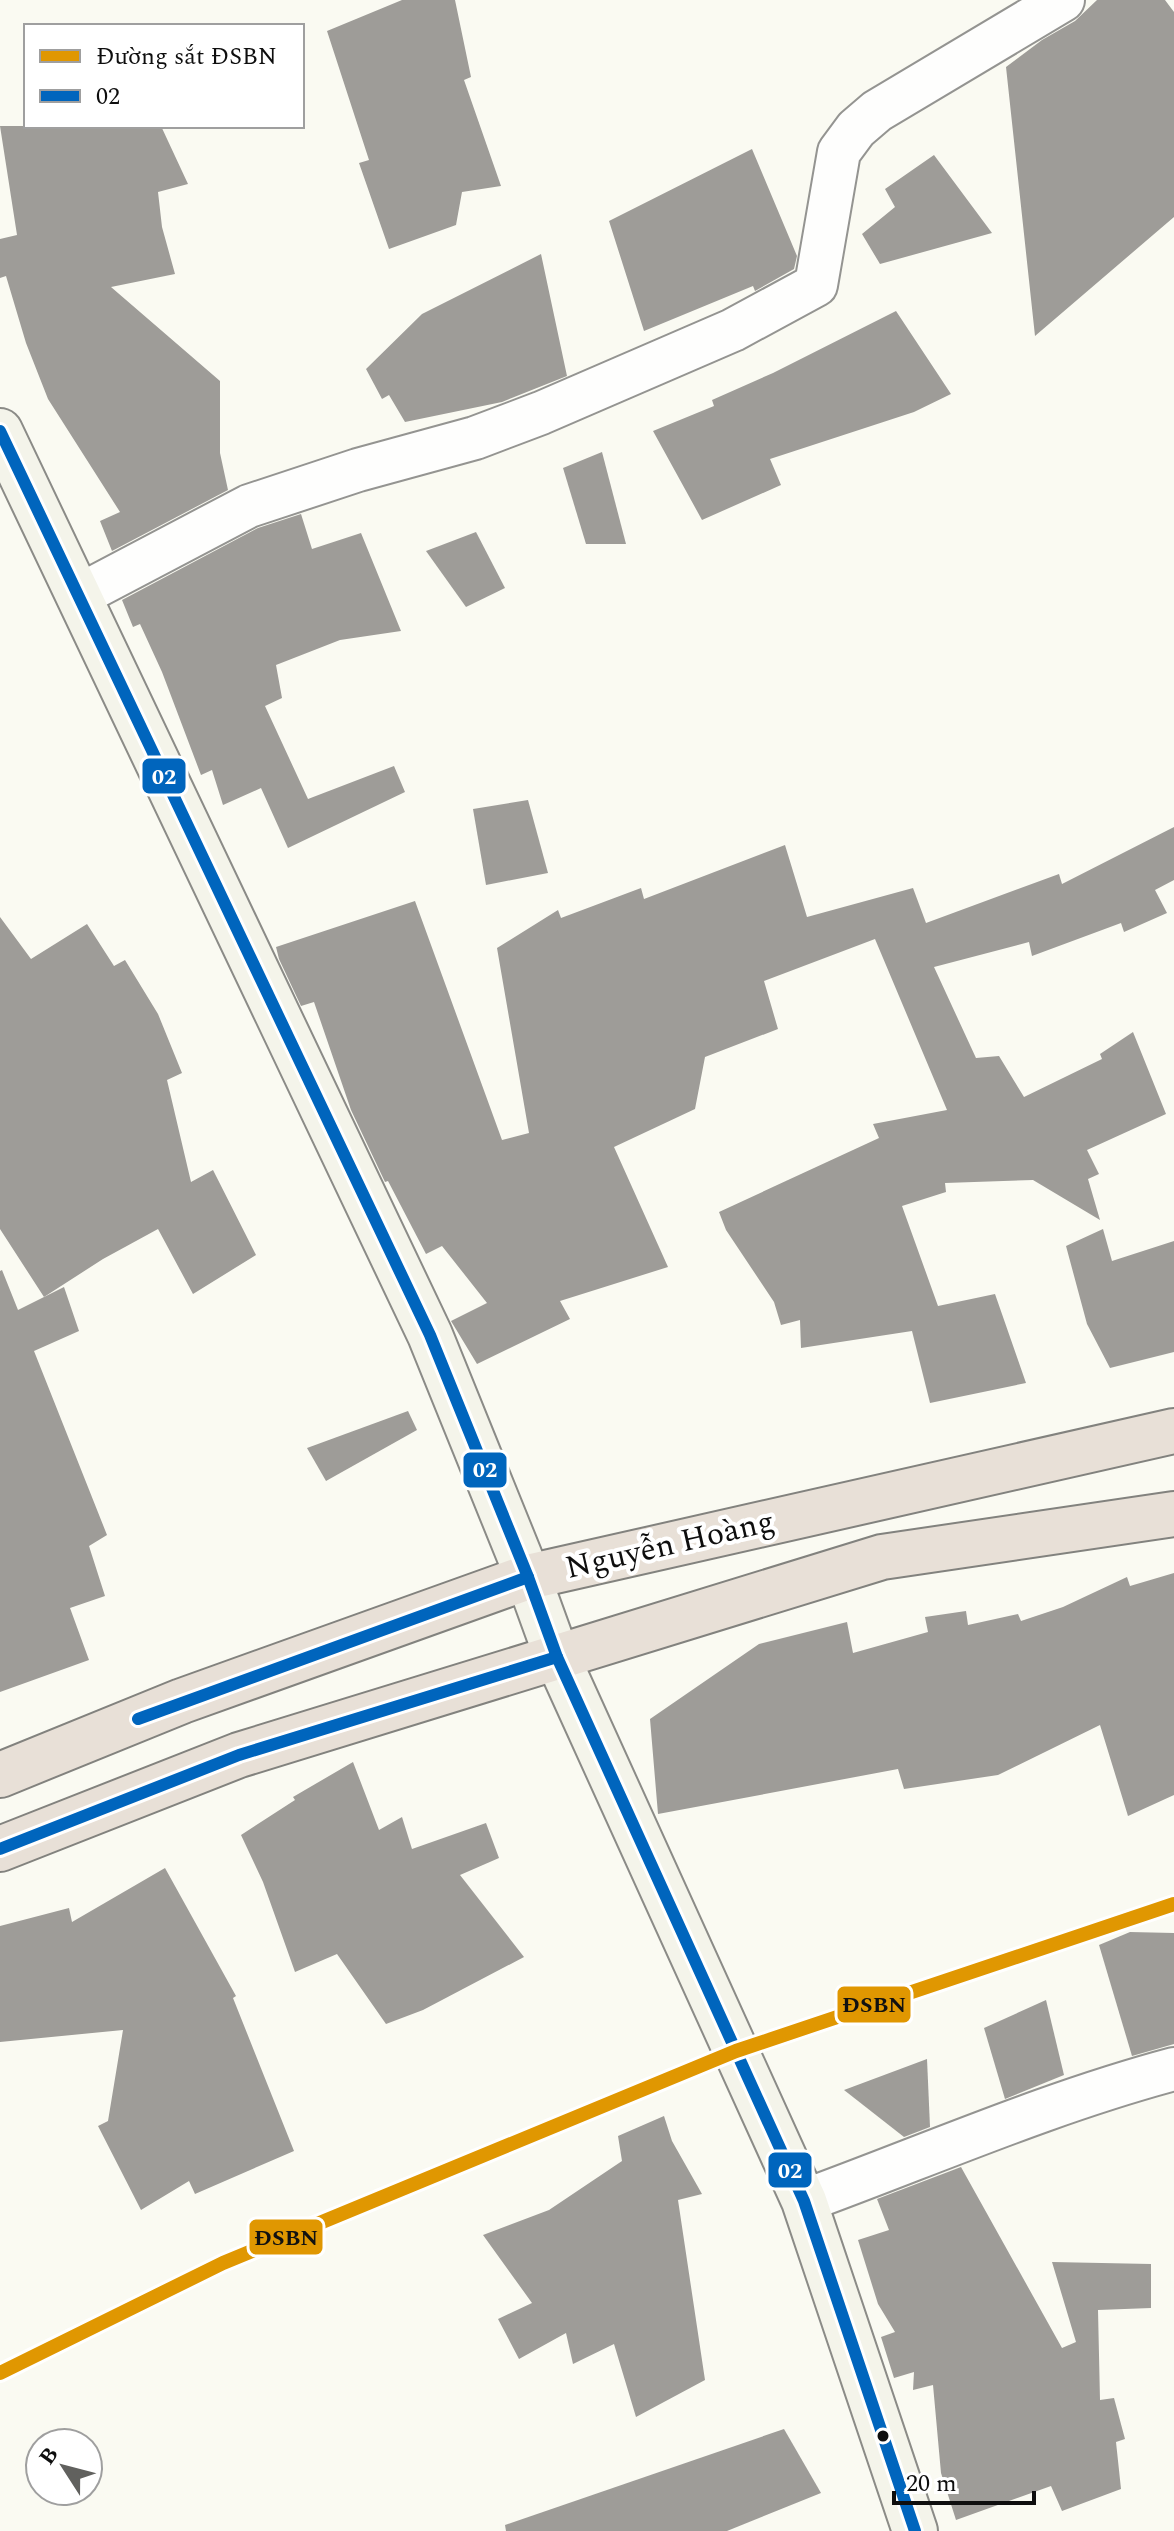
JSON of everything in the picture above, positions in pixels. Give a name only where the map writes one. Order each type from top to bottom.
[{"type":"highway","name":"Nguyễn Hoàng","points":[[0,1775],[182,1701],[528,1577],[1174,1431]]},
{"type":"highway","name":"Nguyễn Hoàng","points":[[0,1849],[239,1755],[882,1557],[1174,1514]]},
{"type":"main road","points":[[0,431],[430,1335],[557,1657],[804,2201],[915,2531]]},
{"type":"street","points":[[78,596],[249,506],[358,470],[475,438],[541,413],[733,330],[816,285],[839,152],[856,129],[877,111],[1063,0]]},
{"type":"street","points":[[804,2201],[992,2128],[1116,2084],[1174,2069]]},
{"type":"building","points":[[402,0],[455,0],[471,77],[464,80],[501,186],[462,192],[456,225],[389,249],[359,163],[369,160],[327,31]]},
{"type":"building","points":[[1097,0],[1165,0],[1174,12],[1174,217],[1035,336],[1006,67],[1042,40],[1075,21]]},
{"type":"building","points":[[0,126],[162,128],[188,184],[158,192],[162,227],[175,274],[111,287],[220,381],[220,453],[228,490],[112,551],[100,521],[120,512],[48,399],[26,343],[6,276],[0,278],[0,239],[17,235]]},
{"type":"building","points":[[752,149],[797,256],[794,269],[755,291],[753,286],[644,331],[609,221]]},
{"type":"building","points":[[934,155],[992,233],[880,264],[862,234],[895,207],[885,189]]},
{"type":"building","points":[[541,254],[567,376],[502,402],[405,422],[389,395],[382,399],[366,369],[422,314]]},
{"type":"building","points":[[896,311],[951,394],[914,412],[770,459],[781,485],[702,520],[653,431],[714,406],[712,400]]},
{"type":"building","points":[[602,452],[626,544],[586,544],[563,468]]},
{"type":"building","points":[[301,514],[312,549],[361,533],[401,631],[340,640],[276,665],[282,698],[265,706],[308,799],[394,766],[405,792],[288,848],[261,788],[223,805],[212,770],[201,775],[162,672],[140,624],[133,627],[122,600],[258,528]]},
{"type":"building","points":[[476,532],[505,588],[466,607],[426,551]]},
{"type":"building","points":[[528,800],[548,873],[486,885],[473,809]]},
{"type":"building","points":[[1174,827],[1174,880],[1155,890],[1167,913],[1124,932],[1121,923],[1032,956],[1029,942],[934,967],[976,1058],[999,1056],[1024,1097],[1102,1059],[1100,1054],[1133,1032],[1166,1114],[1087,1150],[1099,1174],[1088,1179],[1100,1220],[1033,1180],[945,1183],[946,1192],[902,1206],[938,1306],[995,1294],[1026,1383],[930,1403],[912,1331],[801,1348],[800,1320],[781,1325],[774,1302],[726,1230],[719,1212],[879,1138],[873,1124],[947,1110],[875,939],[764,981],[778,1029],[705,1057],[695,1109],[614,1147],[668,1267],[560,1301],[570,1319],[477,1364],[451,1321],[487,1303],[442,1246],[426,1254],[388,1181],[385,1182],[351,1110],[314,1002],[301,1006],[276,947],[415,901],[502,1140],[529,1133],[497,948],[558,910],[561,918],[641,888],[644,899],[785,845],[807,917],[913,888],[926,923],[1059,874],[1062,884]]},
{"type":"building","points":[[0,917],[31,959],[87,924],[114,966],[125,960],[158,1014],[182,1073],[167,1080],[191,1182],[213,1170],[256,1255],[193,1294],[158,1229],[103,1259],[44,1297],[0,1229]]},
{"type":"building","points":[[1103,1229],[1112,1261],[1174,1241],[1174,1352],[1110,1368],[1087,1324],[1066,1246]]},
{"type":"building","points":[[0,1271],[18,1310],[64,1287],[79,1331],[34,1351],[107,1535],[89,1546],[105,1596],[70,1608],[89,1660],[0,1692]]},
{"type":"building","points":[[408,1411],[417,1430],[326,1481],[307,1448]]},
{"type":"building","points":[[1174,1573],[1174,1795],[1128,1816],[1100,1725],[998,1775],[904,1789],[898,1769],[658,1814],[650,1719],[759,1644],[847,1622],[853,1653],[928,1632],[925,1617],[966,1611],[968,1625],[1018,1614],[1021,1621],[1063,1607],[1127,1577],[1130,1586]]},
{"type":"building","points":[[353,1762],[379,1830],[402,1817],[412,1849],[486,1823],[499,1858],[460,1875],[524,1957],[423,2010],[386,2024],[337,1954],[295,1972],[263,1882],[241,1835],[295,1800],[293,1797]]},
{"type":"building","points":[[165,1868],[236,1996],[233,1998],[294,2151],[195,2194],[189,2181],[141,2210],[98,2126],[108,2121],[123,2030],[0,2042],[0,1926],[69,1908],[72,1922]]},
{"type":"building","points":[[1130,1932],[1174,1933],[1174,2044],[1132,2056],[1099,1945]]},
{"type":"building","points":[[1046,2000],[1064,2075],[1005,2099],[984,2028]]},
{"type":"building","points":[[927,2059],[930,2127],[904,2137],[844,2090]]},
{"type":"building","points":[[664,2116],[672,2141],[702,2194],[678,2200],[705,2380],[636,2417],[614,2344],[573,2364],[566,2333],[519,2359],[498,2319],[532,2303],[483,2235],[549,2210],[622,2161],[618,2136]]},
{"type":"building","points":[[961,2167],[1062,2348],[1076,2342],[1052,2262],[1151,2264],[1151,2308],[1098,2310],[1100,2400],[1114,2398],[1125,2439],[1116,2442],[1121,2489],[1062,2511],[1051,2486],[956,2520],[941,2473],[933,2385],[913,2390],[914,2372],[894,2378],[881,2337],[895,2332],[878,2304],[858,2240],[889,2230],[877,2199]]},
{"type":"building","points":[[784,2429],[821,2493],[727,2531],[506,2531],[505,2525]]},
{"type":"rail line","name":"ĐSBN","points":[[0,2373],[223,2263],[736,2051],[1174,1904]]},
{"type":"transit line","name":"02","points":[[0,431],[430,1335],[557,1657],[804,2201],[915,2531]]},
{"type":"transit line","name":"02","points":[[138,1719],[528,1577]]},
{"type":"transit line","name":"02","points":[[0,1849],[239,1755],[557,1657]]}]
